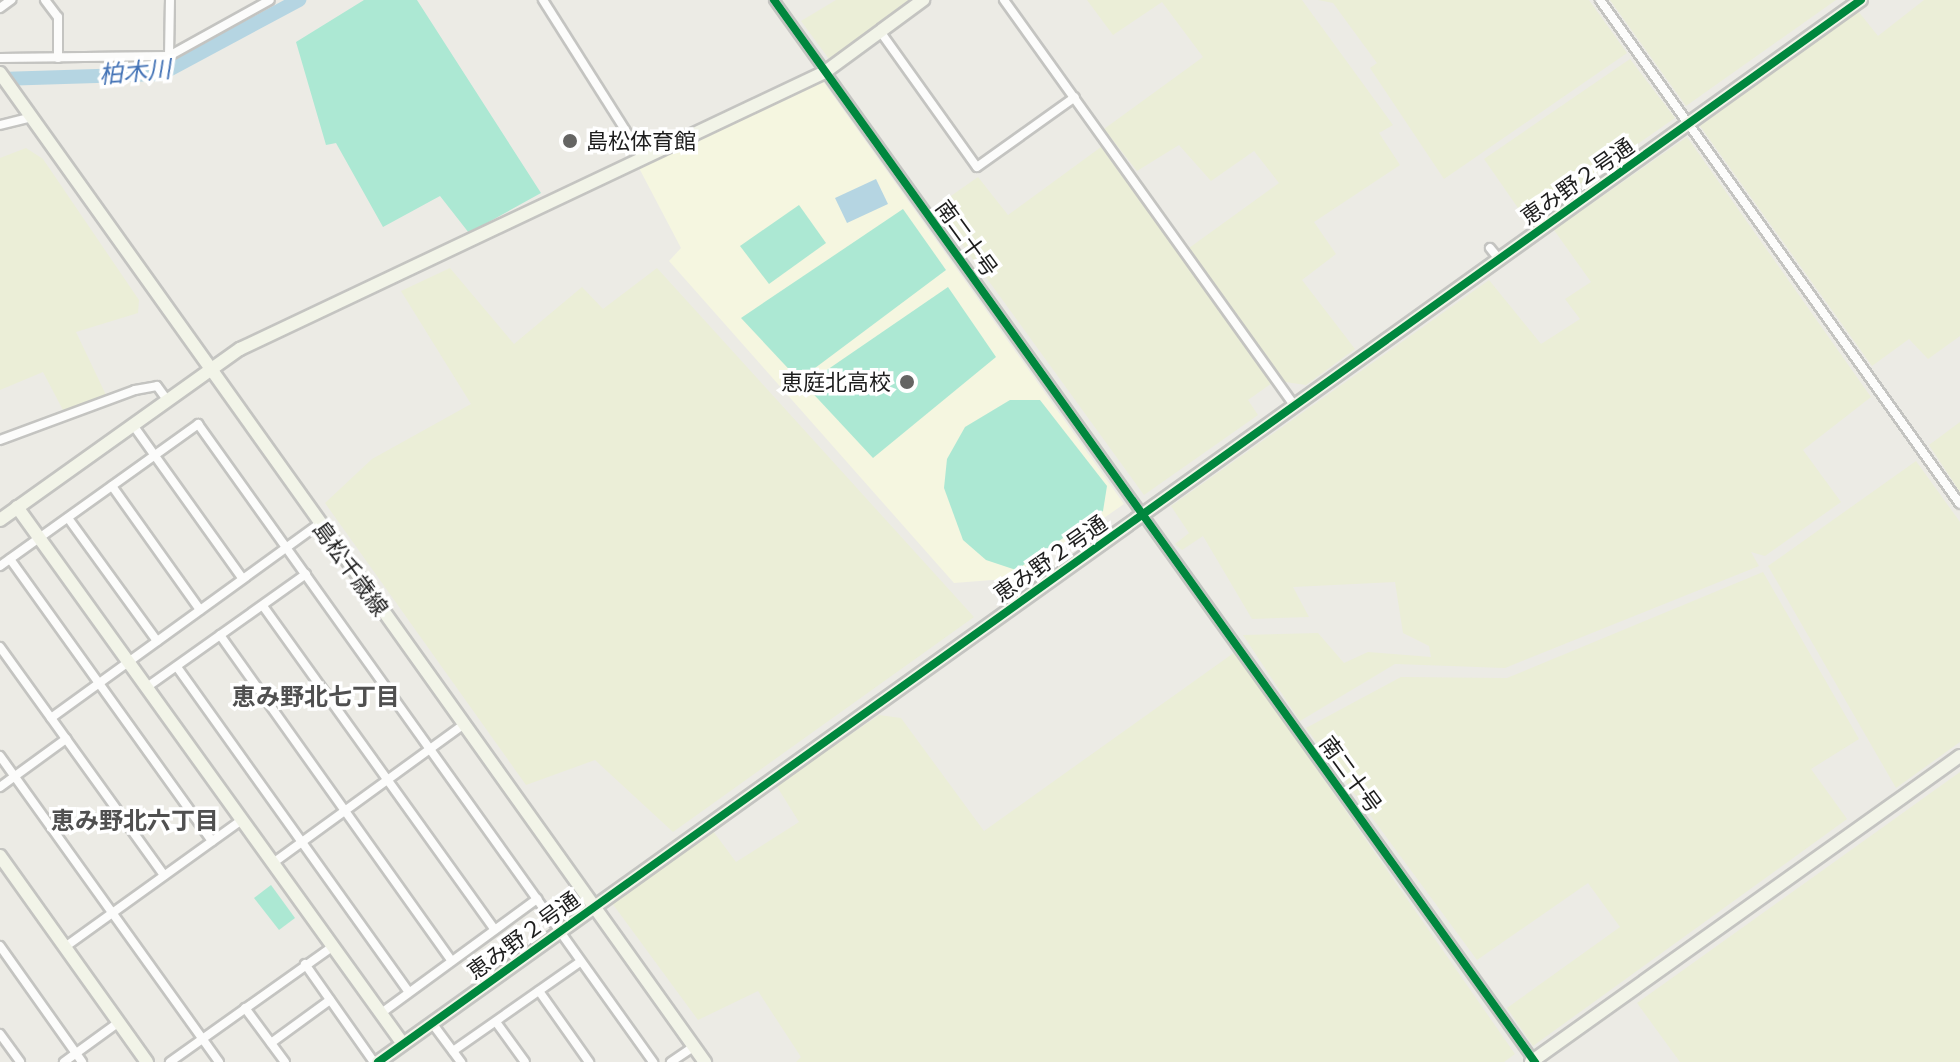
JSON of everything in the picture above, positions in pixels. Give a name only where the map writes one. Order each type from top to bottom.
[{"type":"street","points":[[0,8],[11,0]]},
{"type":"street","points":[[45,0],[58,17],[58,58]]},
{"type":"street","points":[[169,56],[170,0]]},
{"type":"street","points":[[0,58],[169,56],[252,4],[270,0]]},
{"type":"street","points":[[543,0],[643,158]]},
{"type":"street","name":"南二十号","points":[[774,0],[1533,1061]]},
{"type":"street","points":[[0,520],[240,349],[825,72],[882,34],[923,0]]},
{"type":"street","points":[[1004,0],[1292,401]]},
{"type":"street","points":[[1600,0],[1960,504]]},
{"type":"street","name":"恵み野２号通","points":[[376,1062],[1495,254],[1685,119],[1861,0]]},
{"type":"street","points":[[882,34],[977,167],[1075,97]]},
{"type":"street","name":"島松千歳線","points":[[0,73],[705,1062]]},
{"type":"street","points":[[0,125],[32,117]]},
{"type":"street","points":[[0,440],[135,390],[157,386],[167,400]]},
{"type":"street","points":[[0,566],[198,424],[653,1062]]},
{"type":"street","points":[[133,425],[243,579]]},
{"type":"street","points":[[112,486],[200,610]]},
{"type":"street","points":[[17,507],[403,1044]]},
{"type":"street","points":[[68,518],[157,641]]},
{"type":"street","points":[[51,718],[320,523]]},
{"type":"street","points":[[10,559],[212,841]]},
{"type":"street","points":[[147,687],[306,574]]},
{"type":"street","points":[[263,606],[495,930]]},
{"type":"street","points":[[220,635],[452,961]]},
{"type":"street","points":[[0,647],[164,875]]},
{"type":"street","points":[[177,667],[409,992]]},
{"type":"street","points":[[273,863],[463,725]]},
{"type":"street","points":[[0,787],[66,739]]},
{"type":"street","points":[[0,756],[219,1062]]},
{"type":"street","points":[[1533,1061],[1960,756]]},
{"type":"street","points":[[65,947],[242,820]]},
{"type":"street","points":[[0,856],[147,1062]]},
{"type":"street","points":[[380,1014],[537,899]]},
{"type":"street","points":[[0,946],[82,1062]]},
{"type":"street","points":[[170,1062],[333,946]]},
{"type":"street","points":[[453,1051],[580,962]]},
{"type":"street","points":[[305,964],[376,1062]]},
{"type":"street","points":[[539,991],[589,1062]]},
{"type":"street","points":[[271,1043],[330,1000]]},
{"type":"street","points":[[245,1008],[285,1062]]},
{"type":"street","points":[[64,1062],[119,1022]]},
{"type":"street","points":[[496,1022],[525,1062]]},
{"type":"street","points":[[432,1023],[461,1062]]},
{"type":"street","points":[[0,1034],[20,1062]]},
{"type":"street","points":[[671,1062],[693,1047]]},
{"type":"shaded area","points":[[836,0],[909,0],[829,59],[801,21]]},
{"type":"shaded area","points":[[1087,0],[1302,0],[1393,125],[1379,133],[1400,165],[1314,222],[1336,254],[1302,280],[1355,349],[1306,385],[1285,382],[1189,248],[1279,183],[1254,151],[1211,181],[1179,145],[1137,171],[1104,129],[1203,57],[1162,2],[1113,35]]},
{"type":"shaded area","points":[[1318,0],[1589,0],[1627,53],[1444,179],[1370,68],[1377,63],[1333,3]]},
{"type":"shaded area","points":[[1610,0],[1836,0],[1686,106]]},
{"type":"shaded area","points":[[1924,0],[1960,0],[1960,336],[1928,359],[1909,339],[1872,366],[1700,126],[1858,11],[1878,36]]},
{"type":"shaded area","points":[[1630,59],[1675,118],[1527,221],[1484,159]]},
{"type":"shaded area","name":"恵庭北高校","points":[[822,80],[1124,504],[1018,578],[954,583],[669,261],[681,248],[639,168]]},
{"type":"shaded area","points":[[1687,137],[1871,397],[1803,450],[1841,502],[1765,556],[1751,552],[1759,566],[1505,668],[1395,664],[1300,721],[1243,635],[1318,633],[1344,663],[1368,652],[1431,657],[1429,646],[1403,633],[1395,582],[1293,587],[1309,617],[1252,619],[1203,536],[1182,550],[1175,544],[1189,533],[1171,506],[1489,280],[1541,344],[1580,319],[1565,299],[1591,282],[1554,230]]},
{"type":"shaded area","points":[[1101,147],[1272,383],[1248,400],[1258,415],[1144,495],[935,207],[978,177],[1008,215]]},
{"type":"shaded area","points":[[26,148],[43,159],[139,300],[138,313],[76,332],[106,395],[64,412],[43,372],[0,390],[0,158]]},
{"type":"shaded area","points":[[450,268],[514,344],[582,287],[603,309],[657,268],[974,617],[673,832],[595,760],[526,785],[325,503],[372,459],[471,404],[401,291]]},
{"type":"shaded area","points":[[1960,422],[1960,492],[1929,445]]},
{"type":"shaded area","points":[[1916,461],[1960,522],[1960,742],[1896,788],[1768,566]]},
{"type":"shaded area","points":[[1763,572],[1859,739],[1811,769],[1847,819],[1533,1046],[1507,1008],[1620,927],[1588,883],[1477,960],[1306,728],[1401,677],[1507,678]]},
{"type":"shaded area","points":[[1235,652],[1515,1054],[1504,1062],[796,1062],[801,1057],[758,991],[698,1020],[612,903],[713,831],[736,862],[799,822],[776,785],[879,715],[901,718],[984,831]]},
{"type":"shaded area","points":[[1960,772],[1960,1062],[1680,1062],[1637,1003]]},
{"type":"green space","points":[[364,0],[417,0],[541,193],[469,233],[440,196],[383,227],[336,143],[326,145],[296,42]]},
{"type":"green space","points":[[799,205],[826,243],[769,284],[740,246]]},
{"type":"green space","points":[[903,209],[946,270],[799,380],[741,318]]},
{"type":"green space","points":[[948,287],[996,357],[873,458],[805,385]]},
{"type":"green space","points":[[1010,400],[1040,400],[1107,486],[1103,511],[1016,570],[986,560],[963,540],[944,488],[947,459],[965,427]]},
{"type":"green space","points":[[271,885],[295,918],[279,930],[254,898]]},
{"type":"water","points":[[876,179],[888,204],[847,223],[835,198]]},
{"type":"waterway","name":"柏木川","points":[[0,79],[161,74],[299,0]]},
{"type":"cycle path","points":[[774,0],[1535,1062]]},
{"type":"cycle path","points":[[378,1062],[1861,0]]},
{"type":"place","name":"島松体育館","points":[[570,141]]},
{"type":"place","name":"恵庭北高校","points":[[907,382]]},
{"type":"district","name":"恵み野北七丁目","points":[[316,697]]},
{"type":"district","name":"恵み野北六丁目","points":[[135,821]]}]
